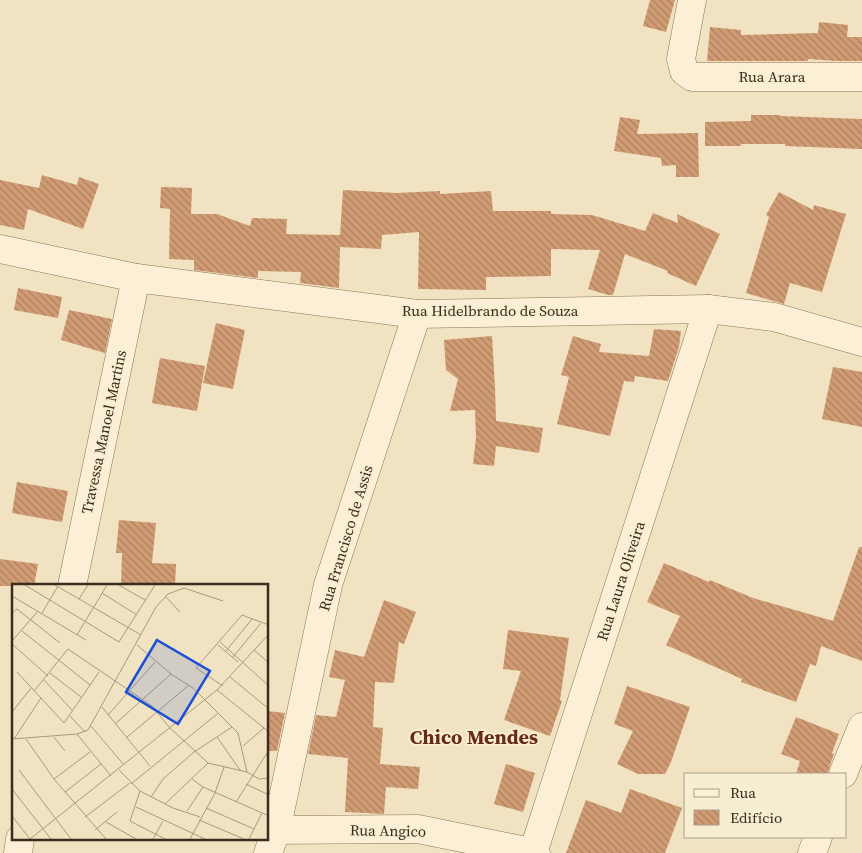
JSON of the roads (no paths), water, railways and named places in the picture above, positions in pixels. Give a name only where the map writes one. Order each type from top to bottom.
[{"type":"street","name":"Rua Arara","points":[[692,0],[681,59],[684,72],[692,77],[862,77]]},
{"type":"street","name":"Rua Hidelbrando de Souza","points":[[0,249],[136,278],[417,314],[708,309],[774,317],[862,342]]},
{"type":"street","name":"Travessa Manoel Martins","points":[[72,584],[136,278]]},
{"type":"street","name":"Rua Laura Oliveira","points":[[534,853],[708,309]]},
{"type":"street","name":"Rua Francisco de Assis","points":[[271,838],[328,585],[417,314]]},
{"type":"street","points":[[843,773],[862,727]]},
{"type":"street","name":"Rua Angico","points":[[271,838],[418,828],[534,853]]},
{"type":"street","points":[[812,853],[818,838]]},
{"type":"street","points":[[18,853],[20,840]]},
{"type":"district","name":"Chico Mendes","points":[[474,737]]}]
